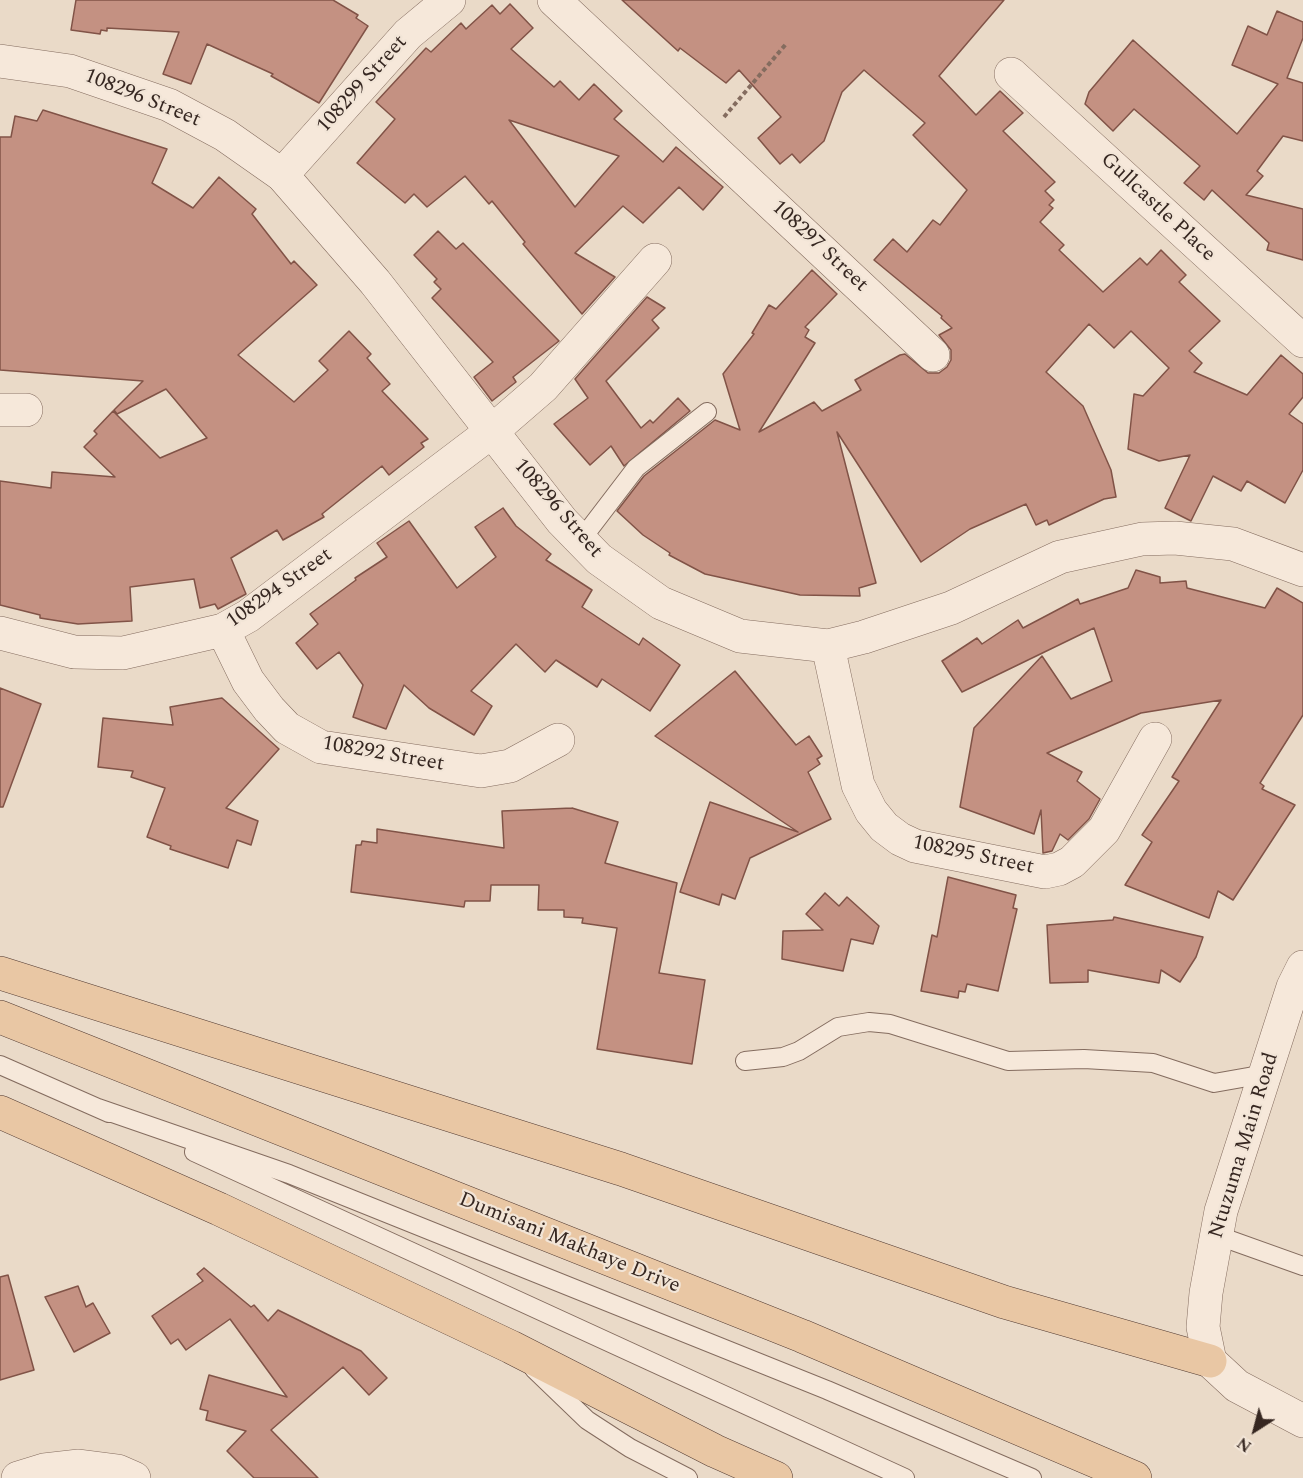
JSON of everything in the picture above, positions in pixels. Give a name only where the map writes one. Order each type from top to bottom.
[{"type":"main road","points":[[0,973],[621,1168],[1004,1302],[1210,1361]]},
{"type":"main road","name":"Dumisani Makhaye Drive","points":[[0,1017],[802,1336],[1135,1478]]},
{"type":"main road","points":[[0,1112],[219,1209],[511,1347],[715,1451],[776,1478]]},
{"type":"street","name":"108299 Street","points":[[282,175],[408,34],[449,0]]},
{"type":"street","name":"108297 Street","points":[[554,0],[933,355]]},
{"type":"street","name":"108296 Street","points":[[0,61],[70,71],[169,105],[225,135],[282,175],[375,282],[561,521],[599,559],[662,603],[740,636],[828,646],[864,637],[951,608],[1060,557],[1142,539],[1175,538],[1233,544],[1303,570]]},
{"type":"street","name":"Gullcastle Place","points":[[1011,74],[1303,342]]},
{"type":"street","name":"108294 Street","points":[[0,633],[74,652],[123,653],[223,630],[248,616],[492,432],[543,387],[655,260]]},
{"type":"street","name":"108292 Street","points":[[223,630],[248,681],[269,709],[287,728],[321,747],[481,771],[510,766],[558,740]]},
{"type":"street","name":"108295 Street","points":[[828,646],[858,784],[871,811],[884,827],[900,839],[915,846],[1045,872],[1059,869],[1072,862],[1104,830],[1155,739]]},
{"type":"street","name":"Ntuzuma Main Road","points":[[1210,1361],[1203,1327],[1221,1211],[1265,1074],[1303,967]]},
{"type":"street","points":[[1210,1361],[1237,1386],[1303,1421]]},
{"type":"street","points":[[18,1478],[44,1470],[79,1466],[118,1471],[134,1478]]},
{"type":"lane","points":[[581,540],[636,468],[706,412]]},
{"type":"lane","points":[[745,1061],[783,1057],[799,1051],[838,1027],[869,1022],[890,1024],[1008,1061],[1084,1059],[1153,1063],[1214,1083],[1265,1074]]},
{"type":"lane","points":[[0,1065],[904,1478]]},
{"type":"lane","points":[[98,1108],[289,1174],[827,1390],[1032,1478]]},
{"type":"lane","points":[[1216,1235],[1303,1266]]},
{"type":"lane","points":[[511,1347],[587,1420],[630,1448],[688,1478]]},
{"type":"path","points":[[704,140],[786,44]]},
{"type":"building","points":[[76,0],[333,0],[358,15],[356,18],[368,26],[319,103],[271,76],[273,74],[207,44],[191,84],[163,74],[179,32],[107,28],[107,31],[101,30],[100,34],[71,30]]},
{"type":"building","points":[[622,0],[1004,0],[939,76],[976,115],[1000,91],[1023,113],[1003,131],[1055,182],[1045,191],[1054,200],[1049,205],[1053,208],[1040,222],[1064,245],[1059,250],[1103,292],[1140,258],[1147,265],[1161,250],[1186,275],[1179,282],[1220,321],[1189,351],[1202,363],[1194,372],[1247,395],[1281,355],[1303,374],[1303,397],[1289,414],[1303,424],[1303,470],[1285,503],[1247,481],[1241,491],[1213,476],[1191,521],[1165,508],[1190,455],[1159,461],[1128,449],[1134,394],[1143,396],[1169,368],[1131,331],[1114,348],[1089,324],[1046,372],[1083,406],[1111,470],[1116,497],[1104,499],[1049,525],[1047,520],[1036,525],[1026,504],[970,529],[921,562],[837,432],[876,583],[859,588],[860,596],[800,595],[705,574],[669,555],[670,553],[643,535],[617,511],[644,476],[715,420],[740,430],[723,374],[754,334],[752,333],[769,305],[776,309],[812,270],[837,294],[805,327],[809,330],[805,337],[815,343],[759,432],[814,402],[822,411],[861,390],[855,380],[900,355],[905,354],[928,373],[939,373],[947,367],[951,360],[951,350],[939,335],[952,328],[941,318],[942,316],[874,260],[893,239],[907,252],[933,220],[940,225],[967,190],[913,135],[925,123],[864,70],[842,92],[824,141],[800,163],[792,154],[780,164],[758,138],[781,117],[739,70],[726,83],[680,48],[678,51]]},
{"type":"building","points":[[510,4],[533,28],[511,49],[554,87],[560,81],[579,100],[594,84],[622,111],[614,119],[663,162],[676,147],[723,187],[703,210],[679,187],[643,223],[623,206],[575,253],[615,277],[582,314],[523,244],[525,242],[492,201],[489,204],[465,176],[427,207],[414,194],[405,203],[357,163],[395,119],[376,102],[426,48],[431,52],[461,23],[466,29],[492,5],[500,14]],"holes":[[[509,120],[619,156],[575,207]]]},
{"type":"building","points":[[1277,11],[1303,22],[1303,38],[1287,78],[1303,83],[1303,141],[1283,136],[1257,171],[1263,176],[1246,195],[1303,209],[1303,260],[1267,250],[1269,243],[1212,190],[1204,200],[1184,183],[1200,166],[1134,109],[1113,131],[1085,104],[1089,92],[1133,40],[1237,134],[1278,84],[1232,65],[1248,26],[1267,35]]},
{"type":"building","points":[[43,110],[167,149],[152,183],[193,208],[219,177],[256,209],[252,214],[291,264],[294,261],[317,285],[238,355],[294,402],[328,370],[319,361],[349,331],[371,354],[367,358],[390,384],[382,391],[428,439],[421,443],[424,447],[389,475],[382,466],[322,514],[324,517],[283,540],[277,530],[231,558],[246,594],[218,609],[215,604],[200,608],[194,579],[130,587],[132,621],[78,624],[40,618],[40,615],[0,605],[0,481],[51,488],[52,472],[115,477],[84,447],[97,434],[94,431],[113,411],[160,458],[207,438],[166,389],[117,414],[114,410],[143,381],[0,370],[0,137],[11,137],[15,116],[37,121]]},
{"type":"building","points":[[438,231],[456,249],[463,243],[559,341],[513,377],[516,382],[492,401],[474,377],[493,362],[432,298],[441,289],[434,282],[437,279],[414,255]]},
{"type":"building","points":[[647,297],[665,308],[652,320],[659,328],[606,381],[641,428],[650,420],[653,423],[678,398],[690,411],[624,466],[611,446],[590,465],[554,424],[588,398],[575,379]]},
{"type":"building","points":[[503,508],[516,526],[551,554],[546,560],[592,590],[582,607],[639,645],[643,638],[680,665],[650,711],[602,679],[597,687],[556,660],[545,672],[516,644],[471,691],[492,706],[474,735],[429,708],[404,685],[386,729],[353,717],[363,685],[339,652],[317,669],[296,643],[318,624],[310,614],[356,580],[355,578],[387,557],[377,543],[409,521],[457,588],[496,557],[475,527]]},
{"type":"building","points":[[1136,570],[1160,577],[1160,583],[1186,581],[1187,588],[1265,608],[1277,588],[1303,603],[1303,715],[1260,783],[1264,786],[1262,789],[1295,805],[1233,900],[1218,891],[1209,918],[1125,885],[1152,842],[1142,835],[1179,781],[1172,777],[1221,700],[1141,713],[1047,753],[1082,772],[1077,781],[1100,799],[1089,819],[1068,840],[1060,834],[1052,851],[1043,853],[1041,810],[1034,834],[960,807],[974,728],[1042,656],[1071,699],[1112,681],[1094,628],[962,692],[942,661],[977,638],[982,644],[1018,620],[1023,628],[1078,599],[1080,604],[1128,588]]},
{"type":"building","points":[[735,671],[796,745],[809,736],[822,756],[817,759],[820,764],[808,772],[831,819],[750,858],[735,899],[722,894],[719,905],[680,892],[710,802],[798,832],[655,736]]},
{"type":"building","points":[[0,688],[41,704],[3,807],[0,807]]},
{"type":"building","points":[[222,698],[279,749],[226,808],[258,821],[251,845],[237,840],[228,868],[170,849],[171,846],[147,837],[165,788],[131,777],[133,771],[98,767],[103,718],[173,725],[170,707]]},
{"type":"building","points":[[572,808],[618,822],[605,863],[677,883],[659,973],[705,980],[692,1064],[597,1049],[617,928],[582,923],[583,918],[564,917],[564,910],[538,910],[539,885],[491,885],[490,901],[465,901],[464,907],[351,892],[356,845],[361,845],[362,841],[377,843],[377,829],[504,848],[502,811]]},
{"type":"building","points":[[948,877],[1016,895],[1013,908],[1017,909],[998,991],[967,984],[965,992],[959,991],[958,998],[921,991],[932,935],[937,937]]},
{"type":"building","points":[[825,893],[839,906],[847,897],[879,926],[873,944],[851,939],[843,971],[782,959],[783,931],[823,930],[806,914]]},
{"type":"building","points":[[1114,917],[1203,937],[1196,957],[1180,982],[1161,970],[1159,983],[1088,970],[1088,982],[1050,983],[1047,925],[1113,920]]},
{"type":"building","points":[[204,1268],[251,1307],[254,1305],[268,1321],[278,1310],[361,1351],[387,1378],[369,1395],[343,1367],[271,1430],[318,1478],[254,1478],[227,1451],[246,1431],[206,1420],[208,1411],[200,1409],[209,1375],[287,1397],[230,1319],[186,1350],[178,1339],[171,1344],[152,1316],[203,1281],[197,1274]]},
{"type":"building","points":[[8,1275],[34,1370],[0,1380],[0,1277]]},
{"type":"building","points":[[78,1286],[86,1307],[93,1303],[110,1333],[74,1352],[45,1297]]}]
